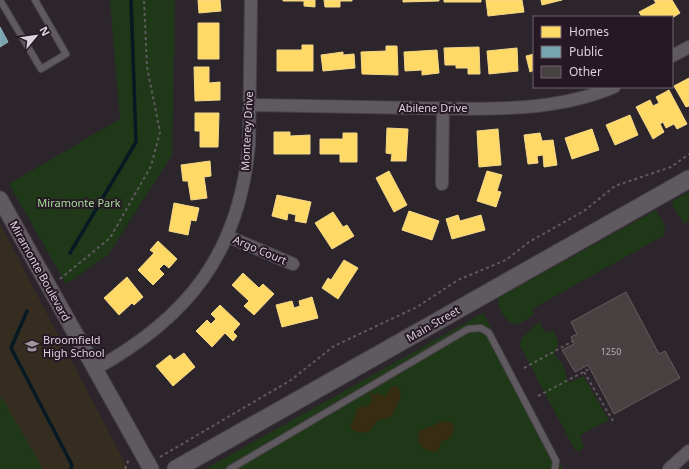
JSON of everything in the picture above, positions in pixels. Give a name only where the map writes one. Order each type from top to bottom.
[{"type":"main road","name":"Main Street","points":[[176,469],[689,179]]},
{"type":"street","name":"Monterey Drive","points":[[95,369],[136,344],[178,308],[200,283],[214,262],[234,220],[247,168],[250,105],[251,0]]},
{"type":"street","points":[[673,55],[689,47]]},
{"type":"street","name":"Abilene Drive","points":[[250,105],[443,108],[534,107],[564,102],[611,88]]},
{"type":"street","points":[[442,184],[443,108]]},
{"type":"street","name":"Miramonte Boulevard","points":[[0,199],[150,467]]},
{"type":"street","name":"Argo Court","points":[[227,236],[293,264]]},
{"type":"street","points":[[669,469],[689,451]]},
{"type":"lane","points":[[0,0],[41,69],[66,54],[35,0]]},
{"type":"lane","points":[[230,469],[468,329],[481,328],[489,333],[556,461],[555,469]]},
{"type":"path","points":[[60,279],[110,238],[151,166],[160,132],[147,67],[144,0]]},
{"type":"path","points":[[150,467],[291,380],[334,346],[417,307],[458,280],[506,260],[528,242],[584,211],[615,186],[671,166],[689,154]]},
{"type":"path","points":[[524,368],[573,341]]},
{"type":"path","points":[[538,396],[589,369]]},
{"type":"path","points":[[584,372],[613,421]]},
{"type":"shaded area","name":"Broomfield High School","points":[[0,224],[128,469],[0,469]]},
{"type":"green space","name":"Miramonte Park","points":[[110,0],[175,0],[172,155],[108,255],[66,284],[9,184],[120,119]]},
{"type":"green space","points":[[689,192],[689,221],[684,224],[671,202]]},
{"type":"green space","points":[[656,210],[665,229],[663,236],[532,309],[535,314],[518,324],[511,323],[503,314],[498,298]]},
{"type":"green space","points":[[483,313],[563,469],[205,469]]},
{"type":"green space","points":[[539,322],[546,333],[553,330],[557,337],[558,345],[554,355],[563,364],[568,383],[583,376],[609,420],[580,435],[584,447],[580,452],[575,450],[520,346],[521,339]]},
{"type":"green space","points":[[0,397],[5,403],[43,469],[0,469]]},
{"type":"sand","points":[[396,386],[400,390],[401,396],[392,416],[377,420],[370,431],[364,433],[358,432],[350,427],[359,407],[367,406],[371,403],[372,397],[369,393],[371,392],[373,395],[379,393],[385,397],[391,387]]},
{"type":"sand","points":[[441,422],[451,422],[454,425],[451,437],[442,441],[436,452],[424,448],[418,442],[419,431]]},
{"type":"building: Homes","points":[[198,0],[220,0],[221,11],[199,13]]},
{"type":"building: Homes","points":[[283,0],[315,0],[315,7],[304,6],[304,1]]},
{"type":"building: Homes","points":[[324,0],[352,1],[340,1],[340,7],[325,7]]},
{"type":"building: Homes","points":[[403,0],[439,0],[439,1],[403,2]]},
{"type":"building: Homes","points":[[444,0],[481,0],[481,2],[444,2]]},
{"type":"building: Homes","points":[[486,0],[522,0],[524,12],[488,16]]},
{"type":"building: Homes","points":[[541,0],[562,0],[542,5]]},
{"type":"building: Homes","points":[[654,0],[672,0],[680,13],[673,17],[673,16],[667,15],[641,16],[639,12],[656,3]]},
{"type":"building: Homes","points":[[198,23],[219,23],[219,59],[198,59]]},
{"type":"building: Homes","points":[[302,45],[313,45],[313,71],[277,71],[277,50],[302,50]]},
{"type":"building: Homes","points":[[386,46],[397,46],[398,75],[362,74],[361,52],[386,51]]},
{"type":"building: Homes","points":[[479,47],[480,74],[468,74],[468,68],[456,68],[456,65],[445,65],[444,48]]},
{"type":"building: Homes","points":[[517,48],[518,71],[489,74],[487,51]]},
{"type":"building: Homes","points":[[437,50],[439,73],[422,75],[422,70],[405,71],[404,52]]},
{"type":"building: Homes","points":[[343,52],[343,55],[354,54],[355,68],[323,71],[321,55]]},
{"type":"building: Homes","points":[[533,54],[533,70],[530,72],[526,56]]},
{"type":"building: Homes","points":[[194,67],[209,67],[209,83],[220,82],[220,100],[195,101]]},
{"type":"building: Homes","points":[[689,78],[689,106],[686,107],[674,86]]},
{"type":"building: Homes","points":[[669,90],[687,124],[677,129],[674,124],[666,128],[663,122],[660,124],[664,132],[653,139],[636,107],[650,100],[653,106],[659,103],[656,97]]},
{"type":"building: Homes","points":[[195,113],[219,113],[218,147],[200,147],[200,131],[195,131]]},
{"type":"building: Homes","points":[[630,115],[638,135],[615,145],[606,125]]},
{"type":"building: Homes","points":[[387,128],[408,129],[406,161],[391,161],[392,154],[386,153]]},
{"type":"building: Homes","points":[[498,129],[501,165],[479,167],[477,131]]},
{"type":"building: Homes","points":[[592,129],[599,150],[572,159],[565,138]]},
{"type":"building: Homes","points":[[274,132],[290,132],[290,136],[310,135],[310,154],[274,154]]},
{"type":"building: Homes","points":[[343,133],[357,133],[357,162],[340,162],[340,154],[320,154],[320,139],[343,139]]},
{"type":"building: Homes","points":[[540,133],[542,141],[553,140],[557,165],[544,167],[543,155],[537,156],[538,163],[528,164],[524,135]]},
{"type":"building: Homes","points":[[210,161],[211,176],[204,177],[207,198],[191,200],[188,181],[183,181],[181,165]]},
{"type":"building: Homes","points":[[389,171],[407,205],[394,212],[376,178]]},
{"type":"building: Homes","points":[[487,171],[502,175],[497,191],[501,192],[496,207],[477,201]]},
{"type":"building: Homes","points":[[277,195],[311,202],[306,223],[295,221],[296,215],[288,213],[287,220],[272,216]]},
{"type":"building: Homes","points":[[174,203],[199,208],[196,221],[191,220],[188,235],[169,231]]},
{"type":"building: Homes","points":[[409,211],[439,221],[432,240],[402,230]]},
{"type":"building: Homes","points":[[333,212],[343,227],[347,225],[354,236],[332,249],[315,223]]},
{"type":"building: Homes","points":[[458,215],[460,221],[481,215],[485,230],[452,239],[446,219]]},
{"type":"building: Homes","points":[[158,241],[177,259],[169,268],[164,264],[159,269],[164,274],[153,285],[138,270],[154,253],[150,250]]},
{"type":"building: Homes","points":[[344,260],[358,268],[338,299],[322,288],[328,278],[331,280]]},
{"type":"building: Homes","points":[[243,273],[259,288],[263,284],[274,294],[254,315],[244,306],[249,301],[232,285]]},
{"type":"building: Homes","points":[[127,277],[143,297],[134,305],[132,303],[119,315],[104,298]]},
{"type":"building: Homes","points":[[312,297],[318,318],[282,327],[276,305],[292,301],[294,308],[300,306],[299,301]]},
{"type":"building: Homes","points":[[220,305],[240,324],[233,332],[237,336],[233,341],[225,333],[212,347],[196,331],[207,320],[211,324],[216,319],[211,314]]},
{"type":"building: Homes","points":[[184,353],[195,367],[173,386],[156,366],[170,355],[174,360]]},
{"type":"building: Public","points":[[0,27],[8,42],[0,47]]},
{"type":"building: Other","points":[[626,292],[659,354],[665,351],[680,378],[614,414],[588,365],[575,372],[562,350],[574,344],[571,337],[577,334],[571,322]]},
{"type":"waterway","points":[[70,253],[136,142],[131,0]]},
{"type":"waterway","points":[[27,311],[11,348],[72,465],[71,469]]},
{"type":"place","name":"Broomfield High School","points":[[32,346]]}]
